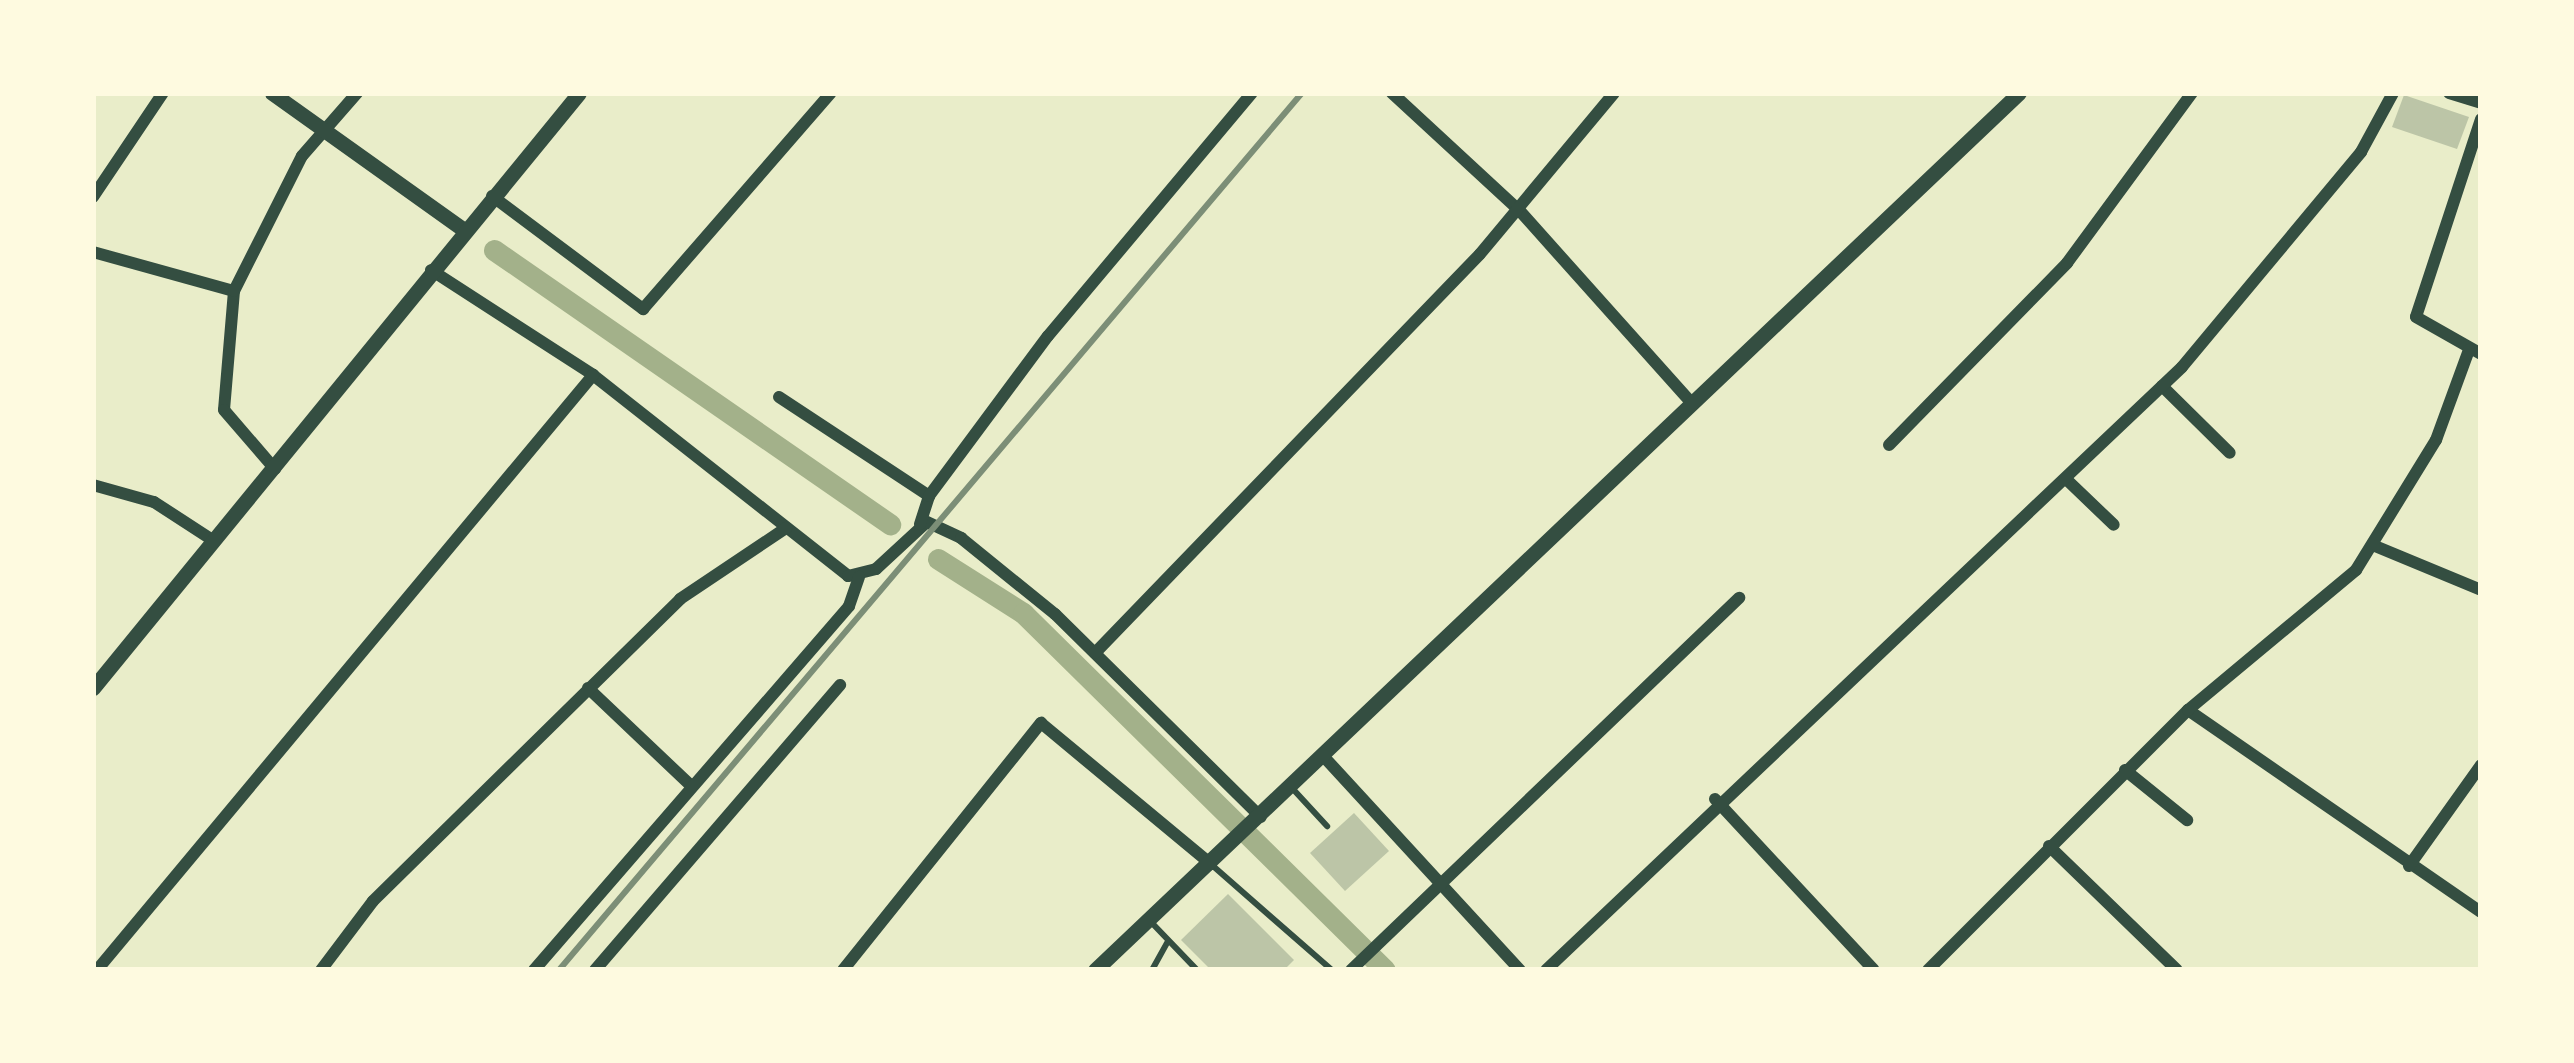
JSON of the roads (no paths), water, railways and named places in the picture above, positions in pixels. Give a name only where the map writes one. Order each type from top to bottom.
[{"type":"street","points":[[93,197],[163,93]]},
{"type":"street","points":[[272,93],[463,230]]},
{"type":"street","points":[[274,469],[224,410],[234,291],[325,130],[357,93]]},
{"type":"street","points":[[93,688],[579,93]]},
{"type":"street","points":[[492,196],[643,309],[831,93]]},
{"type":"street","points":[[534,970],[689,784],[849,606],[859,577],[920,524],[928,496],[1252,93]]},
{"type":"street","points":[[1392,93],[1519,210],[1690,401]]},
{"type":"street","points":[[1094,653],[1519,210],[1614,93]]},
{"type":"street","points":[[1095,970],[1325,758],[1690,401],[2019,93]]},
{"type":"street","points":[[1889,445],[2067,263],[2192,93]]},
{"type":"street","points":[[1546,970],[1715,799],[1876,664],[2162,386],[2361,152],[2393,93]]},
{"type":"street","points":[[2449,93],[2481,103]]},
{"type":"street","points":[[1928,970],[2188,710],[2375,546],[2442,428],[2475,352],[2416,317],[2481,118]]},
{"type":"street","points":[[93,251],[234,291]]},
{"type":"street","points":[[431,270],[593,375],[786,528],[859,577]]},
{"type":"street","points":[[97,970],[593,375]]},
{"type":"street","points":[[2162,386],[2230,452]]},
{"type":"street","points":[[779,397],[928,496]]},
{"type":"street","points":[[2066,479],[2114,525]]},
{"type":"street","points":[[93,485],[154,502],[214,541]]},
{"type":"street","points":[[920,524],[962,538],[1094,653],[1261,818]]},
{"type":"street","points":[[321,970],[374,901],[464,824],[588,688],[699,583],[786,528]]},
{"type":"street","points":[[2375,546],[2481,590]]},
{"type":"street","points":[[1354,967],[1739,598]]},
{"type":"street","points":[[595,970],[840,685]]},
{"type":"street","points":[[588,688],[689,784]]},
{"type":"street","points":[[2188,710],[2481,912]]},
{"type":"street","points":[[843,970],[1041,723],[1211,864]]},
{"type":"street","points":[[1325,758],[1520,970]]},
{"type":"street","points":[[2410,866],[2481,766]]},
{"type":"street","points":[[2125,770],[2187,820]]},
{"type":"street","points":[[1715,799],[1874,970]]},
{"type":"street","points":[[2049,846],[2176,970]]},
{"type":"lane","points":[[1292,788],[1327,826]]},
{"type":"lane","points":[[1211,864],[1332,970]]},
{"type":"lane","points":[[1149,920],[1197,970]]},
{"type":"lane","points":[[1151,970],[1168,941]]},
{"type":"waterway","points":[[494,250],[890,524]]},
{"type":"waterway","points":[[938,559],[1023,613],[1385,970]]},
{"type":"railway","points":[[559,970],[1302,93]]}]
